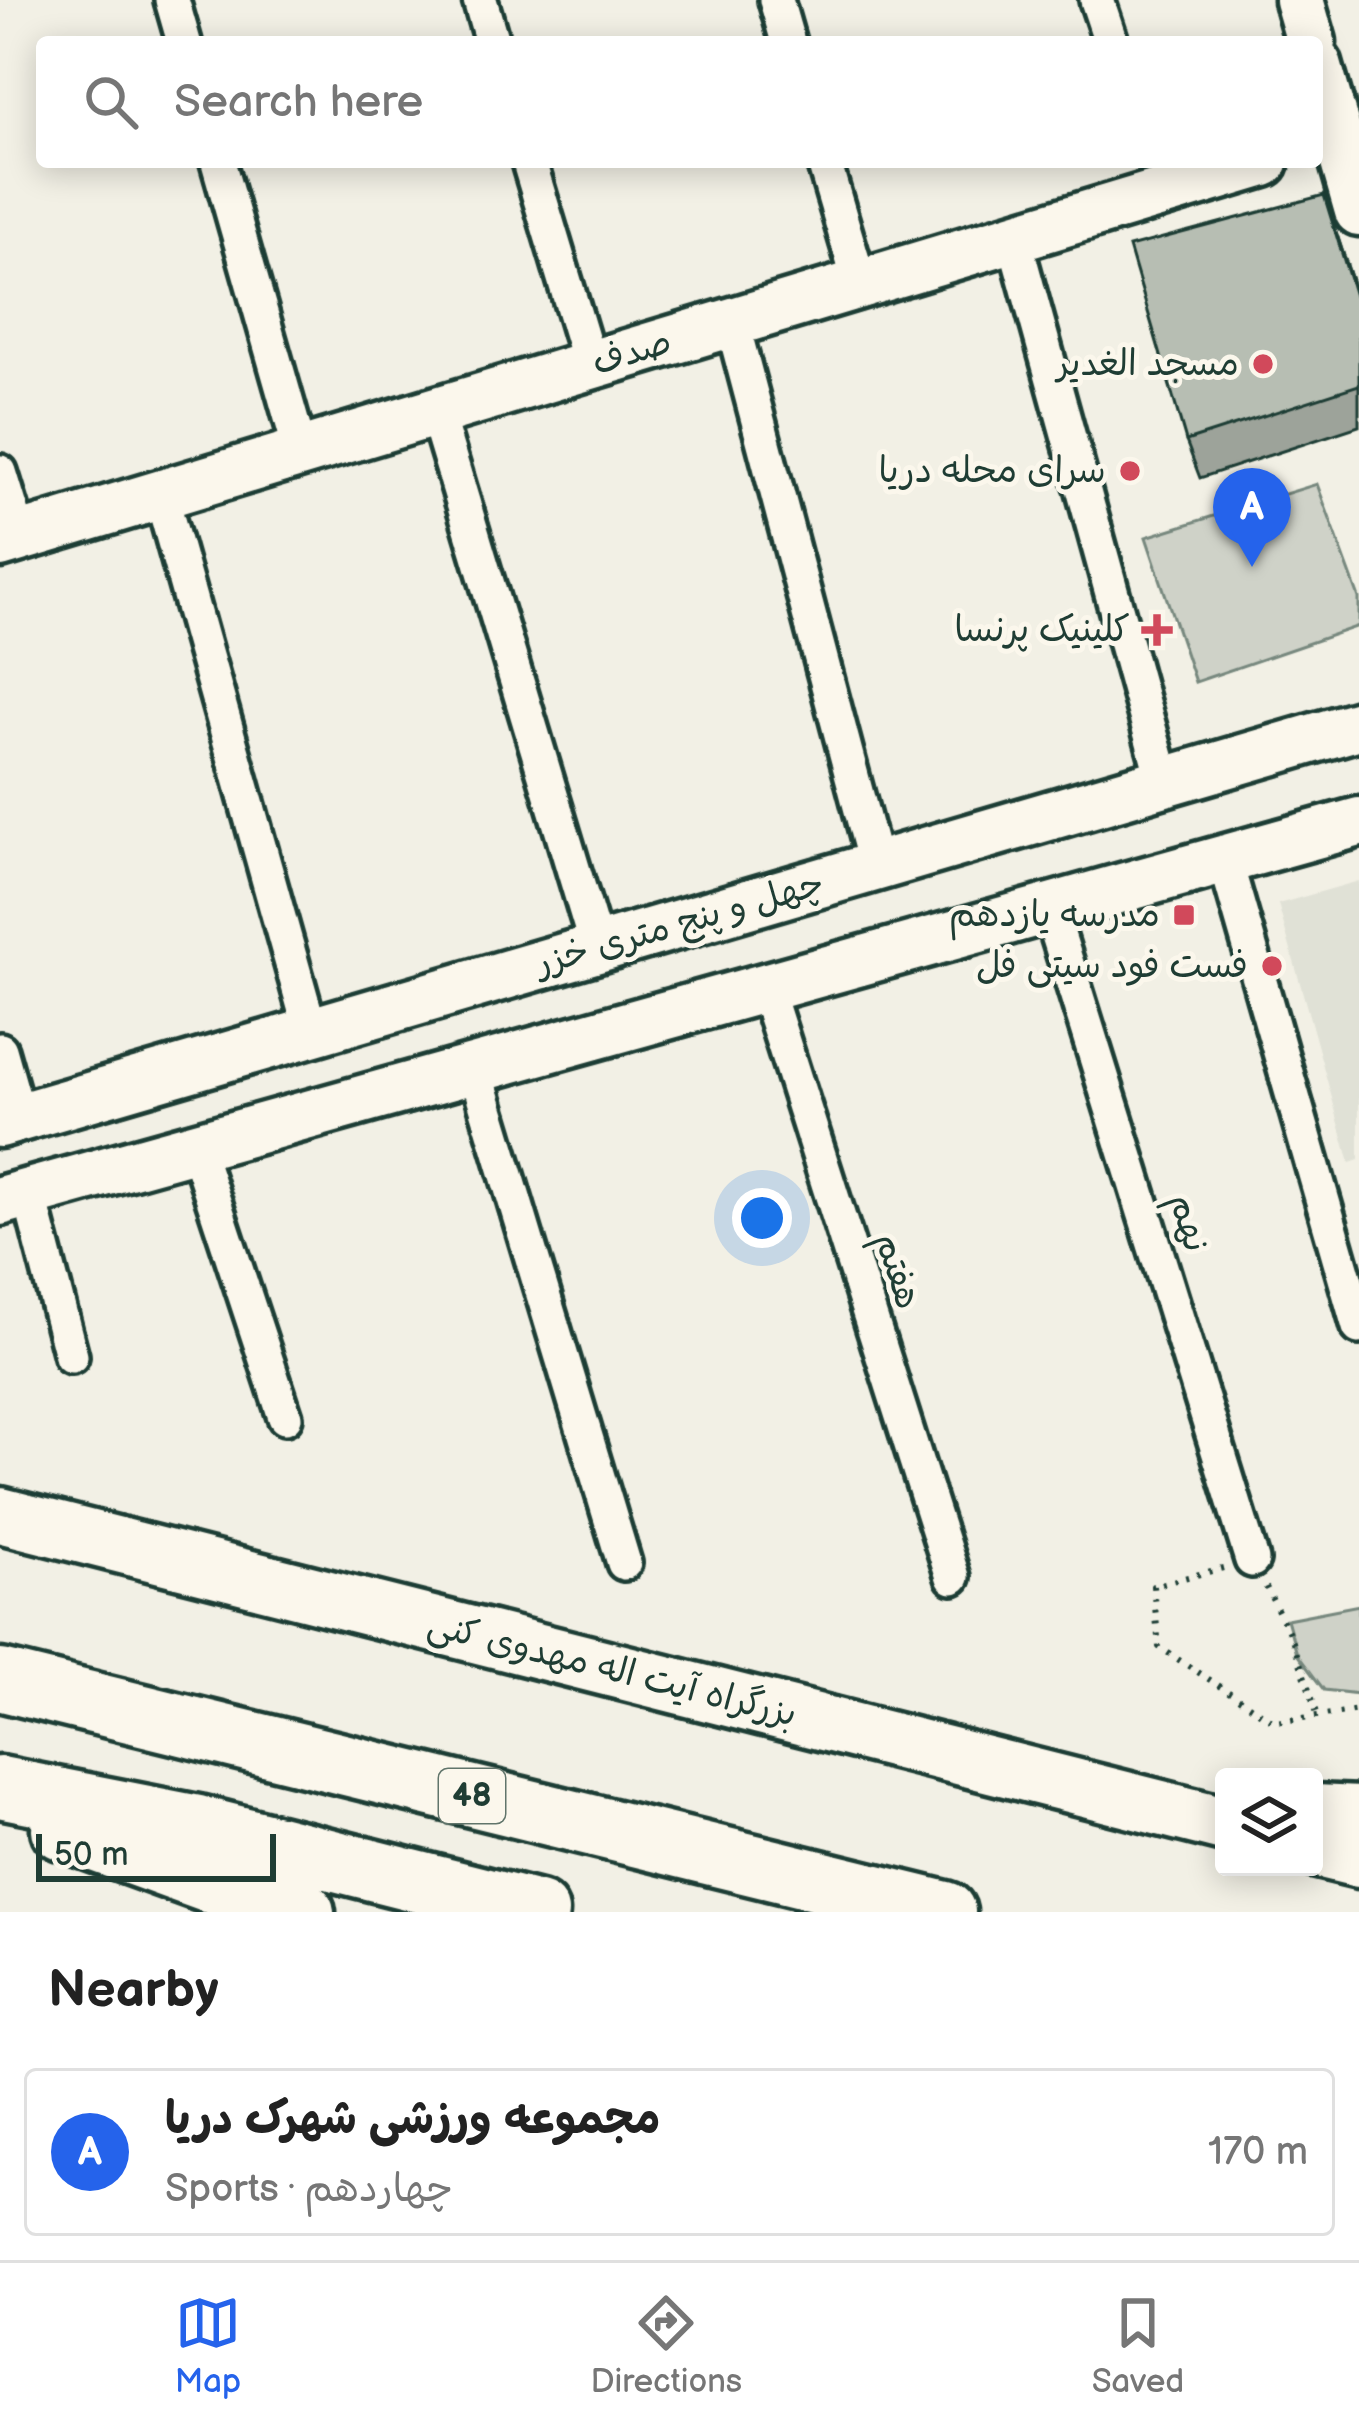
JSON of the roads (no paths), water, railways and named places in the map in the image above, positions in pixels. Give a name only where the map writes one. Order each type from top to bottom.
[{"type":"highway","name":"48","points":[[0,1680],[944,1912]]},
{"type":"highway","points":[[0,1787],[198,1826],[538,1912]]},
{"type":"highway","points":[[0,1806],[216,1886],[304,1912]]},
{"type":"main road","points":[[1299,0],[1309,36]]},
{"type":"main road","points":[[1323,86],[1359,211]]},
{"type":"main road","name":"صدف","points":[[10,540],[1014,238],[1155,178],[1223,168]]},
{"type":"main road","name":"چهل و پنج متری خزر","points":[[10,1120],[1359,725]]},
{"type":"main road","points":[[15,1197],[1359,822]]},
{"type":"main road","points":[[0,1493],[163,1558]]},
{"type":"main road","name":"بزرگراه آیت اله مهدوی کنی","points":[[0,1515],[1215,1821]]},
{"type":"main road","points":[[1164,1807],[1215,1809]]},
{"type":"main road","points":[[1323,1813],[1359,1814]]},
{"type":"main road","points":[[1323,1851],[1359,1860]]},
{"type":"street","points":[[172,0],[182,36]]},
{"type":"street","points":[[480,0],[490,36]]},
{"type":"street","points":[[776,0],[786,36]]},
{"type":"street","points":[[1097,0],[1109,36]]},
{"type":"street","points":[[220,168],[301,452]]},
{"type":"street","points":[[531,168],[590,365]]},
{"type":"street","points":[[826,168],[860,284]]},
{"type":"street","points":[[1014,238],[1164,782]]},
{"type":"street","points":[[732,322],[876,867]]},
{"type":"street","points":[[436,412],[597,948]]},
{"type":"street","points":[[0,472],[10,540]]},
{"type":"street","points":[[161,495],[311,1032]]},
{"type":"street","points":[[1225,860],[1359,1327]]},
{"type":"street","name":"نهم","points":[[1050,909],[1252,1560]]},
{"type":"street","name":"هفتم","points":[[766,988],[953,1577]]},
{"type":"street","points":[[0,1050],[10,1120]]},
{"type":"street","points":[[475,1069],[624,1563]]},
{"type":"street","points":[[196,1147],[285,1417]]},
{"type":"street","points":[[15,1197],[70,1356]]},
{"type":"place","name":"مسجد الغدیر","points":[[1263,364]]},
{"type":"place","name":"سرای محله دریا","points":[[1130,471]]},
{"type":"place","name":"مجموعه ورزشی شهرک دریا","points":[[1252,567]]},
{"type":"place","name":"کلینیک پرنسا","points":[[1157,630]]},
{"type":"place","name":"مدرسه یازدهم","points":[[1184,915]]},
{"type":"place","name":"فست فود سیتی فل","points":[[1272,966]]}]
